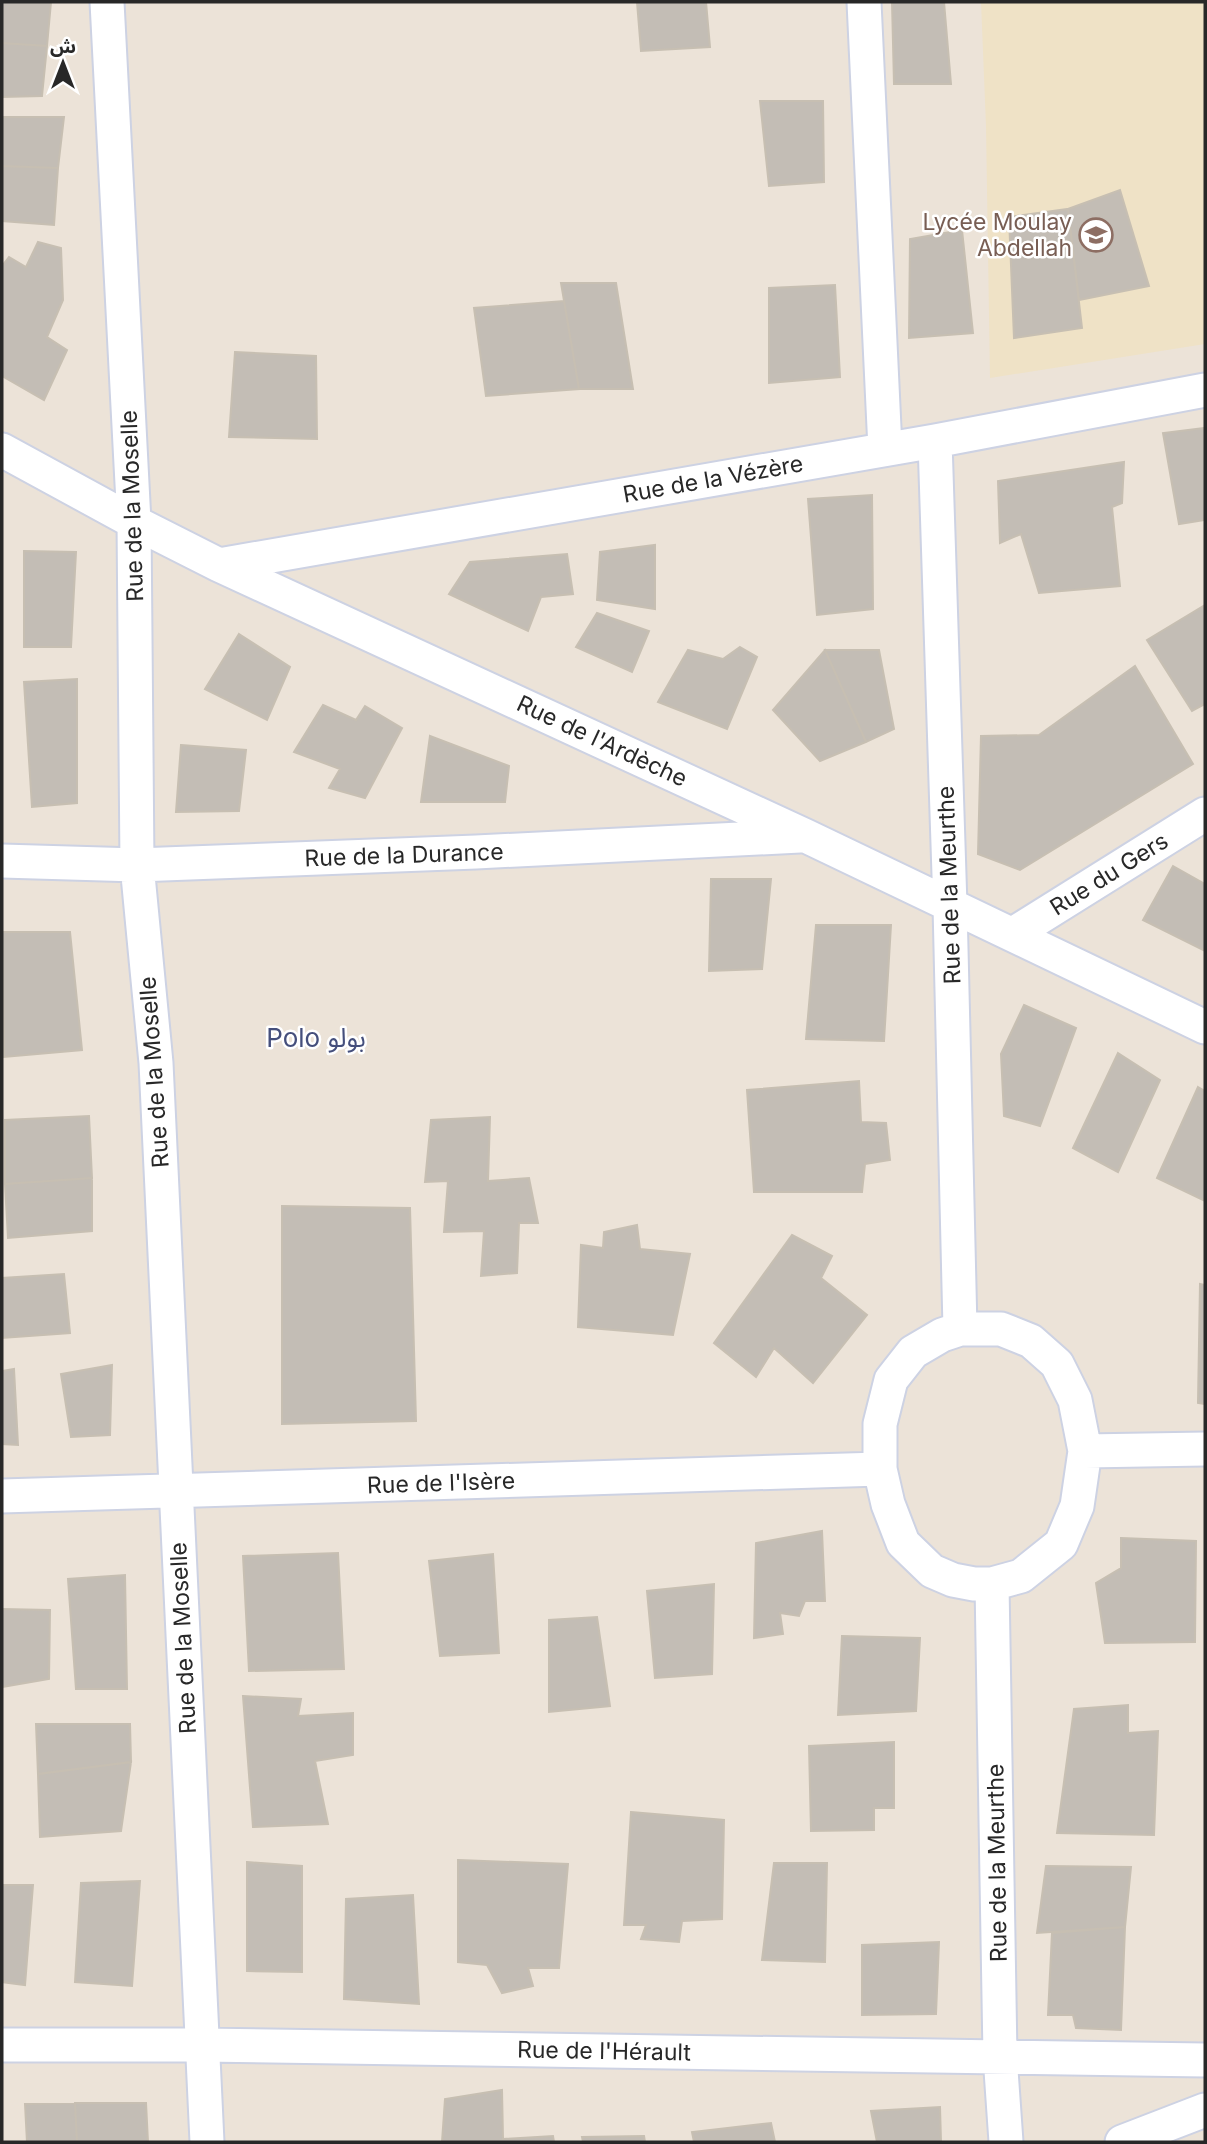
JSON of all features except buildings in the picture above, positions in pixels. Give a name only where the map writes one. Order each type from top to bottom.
[{"type":"street","name":"Rue de la Moselle","points":[[107,2],[134,522],[137,865],[156,1063],[206,2142]]},
{"type":"street","points":[[864,2],[885,449]]},
{"type":"street","name":"Rue de la Vézère","points":[[219,565],[935,441],[1205,390]]},
{"type":"street","name":"Rue de la Meurthe","points":[[935,441],[960,1329]]},
{"type":"street","name":"Rue de l'Ardèche","points":[[2,450],[219,565],[806,836],[1205,1027]]},
{"type":"street","name":"Rue du Gers","points":[[1013,934],[1205,814]]},
{"type":"street","name":"Rue de la Durance","points":[[2,861],[137,865],[806,836]]},
{"type":"street","points":[[960,1329],[1001,1329],[1031,1342],[1057,1364],[1075,1400],[1085,1451],[1077,1506],[1061,1544],[1021,1576],[992,1584],[963,1582],[932,1571],[903,1543],[888,1504],[880,1469],[880,1424],[891,1380],[913,1352],[942,1335],[960,1329]]},
{"type":"street","points":[[1085,1451],[1205,1450]]},
{"type":"street","name":"Rue de l'Isère","points":[[2,1496],[880,1469]]},
{"type":"street","name":"Rue de la Meurthe","points":[[992,1584],[1000,2056],[1006,2142]]},
{"type":"street","name":"Rue de l'Hérault","points":[[2,2045],[202,2045],[1205,2060]]},
{"type":"street","points":[[1122,2142],[1205,2110]]},
{"type":"shaded area","name":"Lycée Moulay Abdellah","points":[[981,2],[1205,2],[1205,344],[990,378]]},
{"type":"place","name":"Lycée Moulay Abdellah","points":[[1096,235]]},
{"type":"district","name":"Polo بولو","points":[[316,1037]]}]
